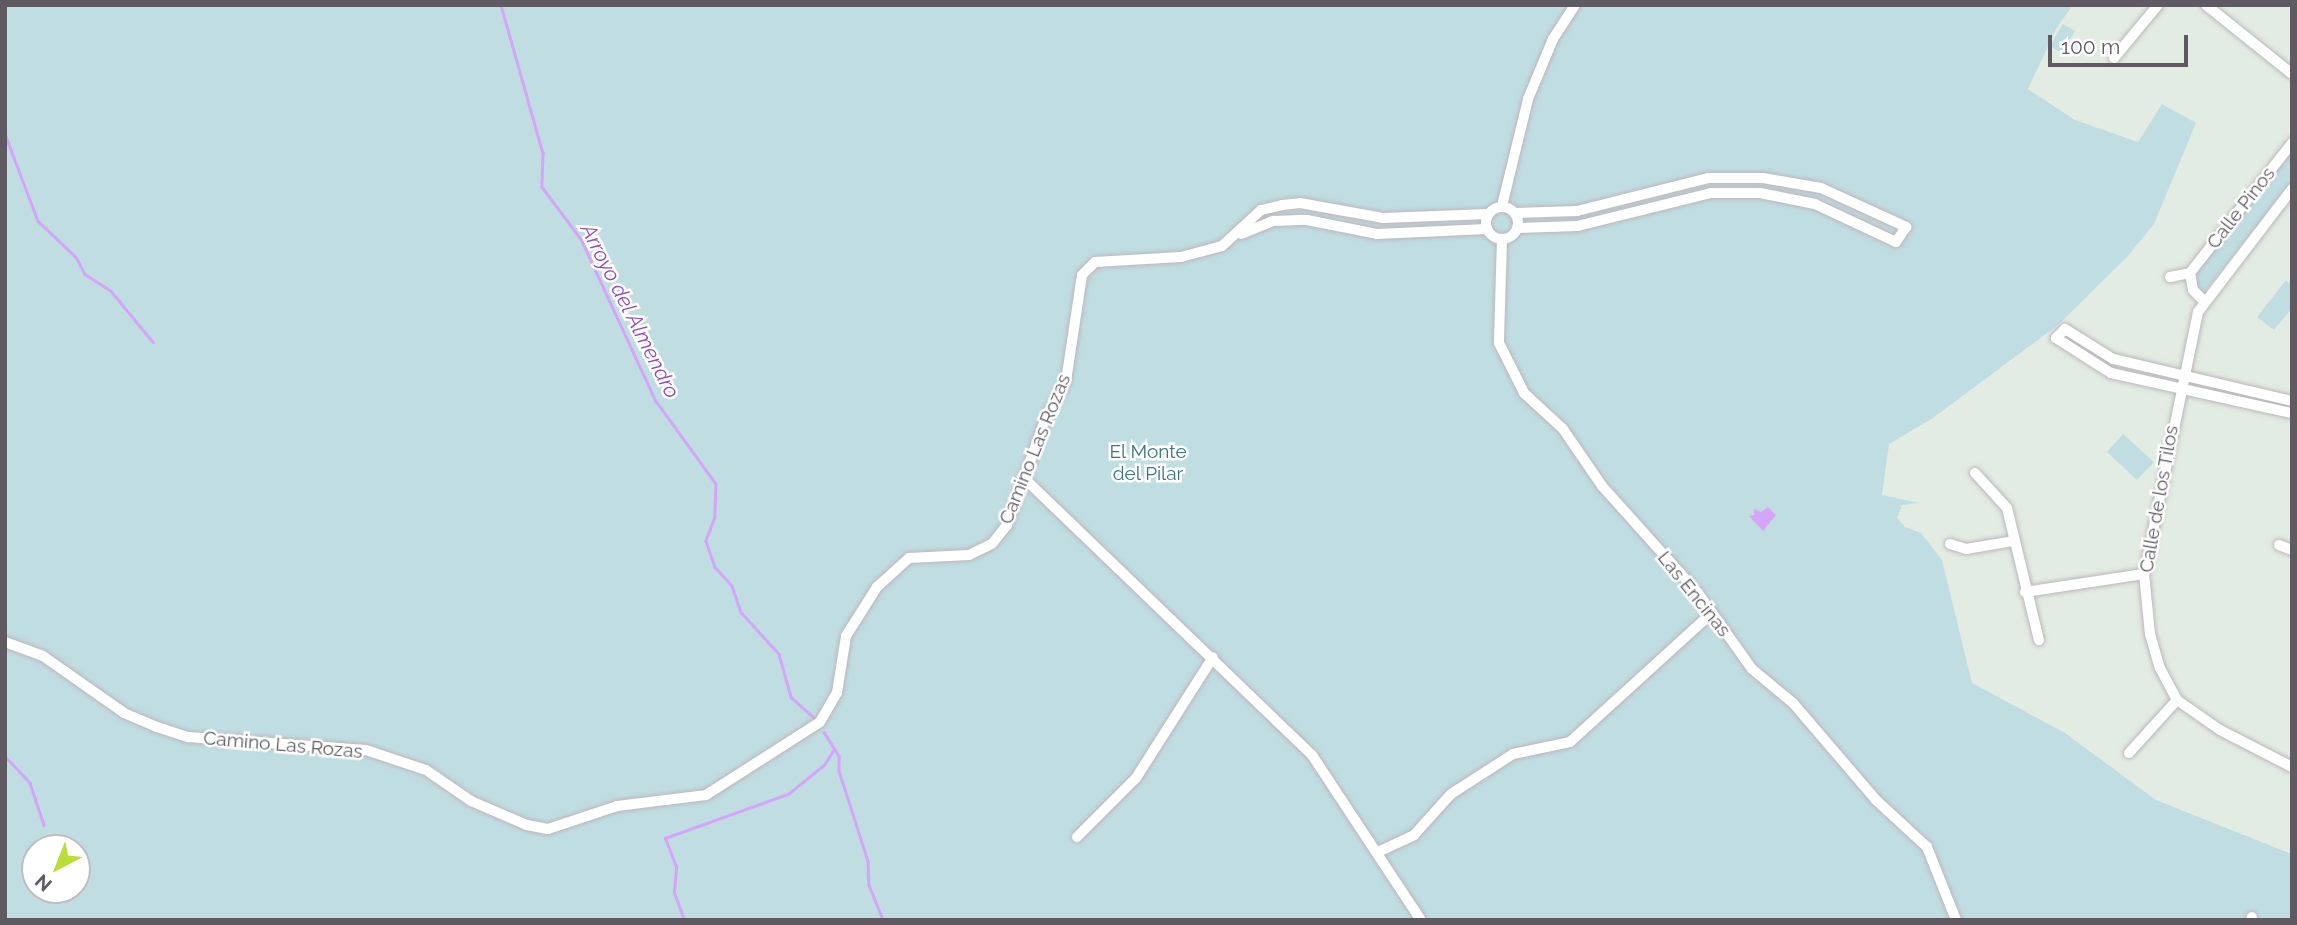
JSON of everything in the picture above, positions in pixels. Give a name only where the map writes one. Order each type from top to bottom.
[{"type":"street","points":[[1235,236],[1261,210],[1282,205],[1300,203],[1383,218],[1488,214],[1502,206],[1528,99],[1553,39],[1575,5]]},
{"type":"street","points":[[2115,58],[2158,5]]},
{"type":"street","points":[[2206,5],[2292,74]]},
{"type":"street","name":"Calle Pinos","points":[[2190,273],[2292,143]]},
{"type":"street","points":[[1235,236],[1273,220],[1307,220],[1377,234],[1487,229],[1502,239],[1517,228],[1578,226],[1711,193],[1760,194],[1815,204],[1896,242],[1906,227],[1821,188],[1763,178],[1708,178],[1577,211],[1515,213],[1502,206]]},
{"type":"street","points":[[2170,277],[2190,273],[2193,290],[2203,300],[2292,189]]},
{"type":"street","points":[[1515,213],[1517,228]]},
{"type":"street","points":[[1487,229],[1488,214]]},
{"type":"street","name":"Camino Las Rozas","points":[[5,642],[43,656],[124,713],[157,727],[188,737],[366,750],[426,770],[508,820],[548,829],[617,806],[706,795],[820,722],[837,693],[846,636],[877,587],[909,558],[969,555],[992,544],[1007,525],[1046,416],[1066,381],[1082,275],[1095,262],[1181,257],[1222,246],[1235,236]]},
{"type":"street","name":"Las Encinas","points":[[1502,239],[1499,342],[1524,393],[1563,429],[1602,486],[1712,613],[1752,669],[1793,703],[1876,800],[1927,848],[1956,920]]},
{"type":"street","name":"Calle de los Tilos","points":[[2203,300],[2181,376],[2144,574],[2150,634],[2160,668],[2177,700],[2220,730],[2292,767]]},
{"type":"street","points":[[2292,401],[2113,359],[2065,329],[2056,338],[2111,373],[2292,413]]},
{"type":"street","points":[[1975,473],[2007,508],[2025,592],[2039,640]]},
{"type":"street","points":[[1023,477],[1312,755],[1421,920]]},
{"type":"street","points":[[1950,544],[1966,549],[2014,541]]},
{"type":"street","points":[[2279,545],[2292,550]]},
{"type":"street","points":[[2025,592],[2144,574]]},
{"type":"street","points":[[1378,852],[1414,835],[1451,794],[1513,754],[1570,742],[1712,613]]},
{"type":"street","points":[[1077,836],[1136,778],[1213,657]]},
{"type":"street","points":[[2129,752],[2177,700]]},
{"type":"green space","name":"El Monte del Pilar","points":[[5,5],[2073,5],[2057,27],[2028,89],[2075,120],[2138,142],[2162,104],[2196,123],[2154,224],[2126,258],[2059,324],[1933,418],[1889,444],[1882,495],[1919,503],[1902,505],[1897,518],[1905,527],[1921,533],[1942,560],[1972,683],[2065,733],[2156,800],[2292,854],[2292,920],[5,920]]},
{"type":"green space","points":[[2063,24],[2075,31],[2062,53],[2050,46]]},
{"type":"green space","points":[[2292,151],[2292,181],[2203,294],[2197,289],[2197,270]]},
{"type":"green space","points":[[2286,280],[2292,285],[2292,308],[2274,330],[2257,317]]},
{"type":"green space","points":[[2123,434],[2154,462],[2137,480],[2107,452]]},
{"type":"shaded area","points":[[1768,507],[1776,515],[1763,531],[1749,516],[1754,515],[1754,509],[1761,512]]},
{"type":"waterway","name":"Arroyo del Almendro","points":[[501,5],[543,153],[542,187],[581,239],[656,401],[716,484],[715,517],[706,541],[715,567],[732,586],[741,612],[779,654],[791,697],[813,717]]},
{"type":"waterway","points":[[5,134],[38,221],[76,257],[85,274],[111,291],[153,342]]},
{"type":"waterway","name":"Arroyo del Almendro","points":[[824,732],[839,756],[839,771],[868,861],[869,885],[883,920]]},
{"type":"waterway","points":[[684,920],[674,892],[676,867],[665,838],[788,794],[824,765],[834,749]]},
{"type":"waterway","points":[[5,756],[30,783],[44,825]]}]
